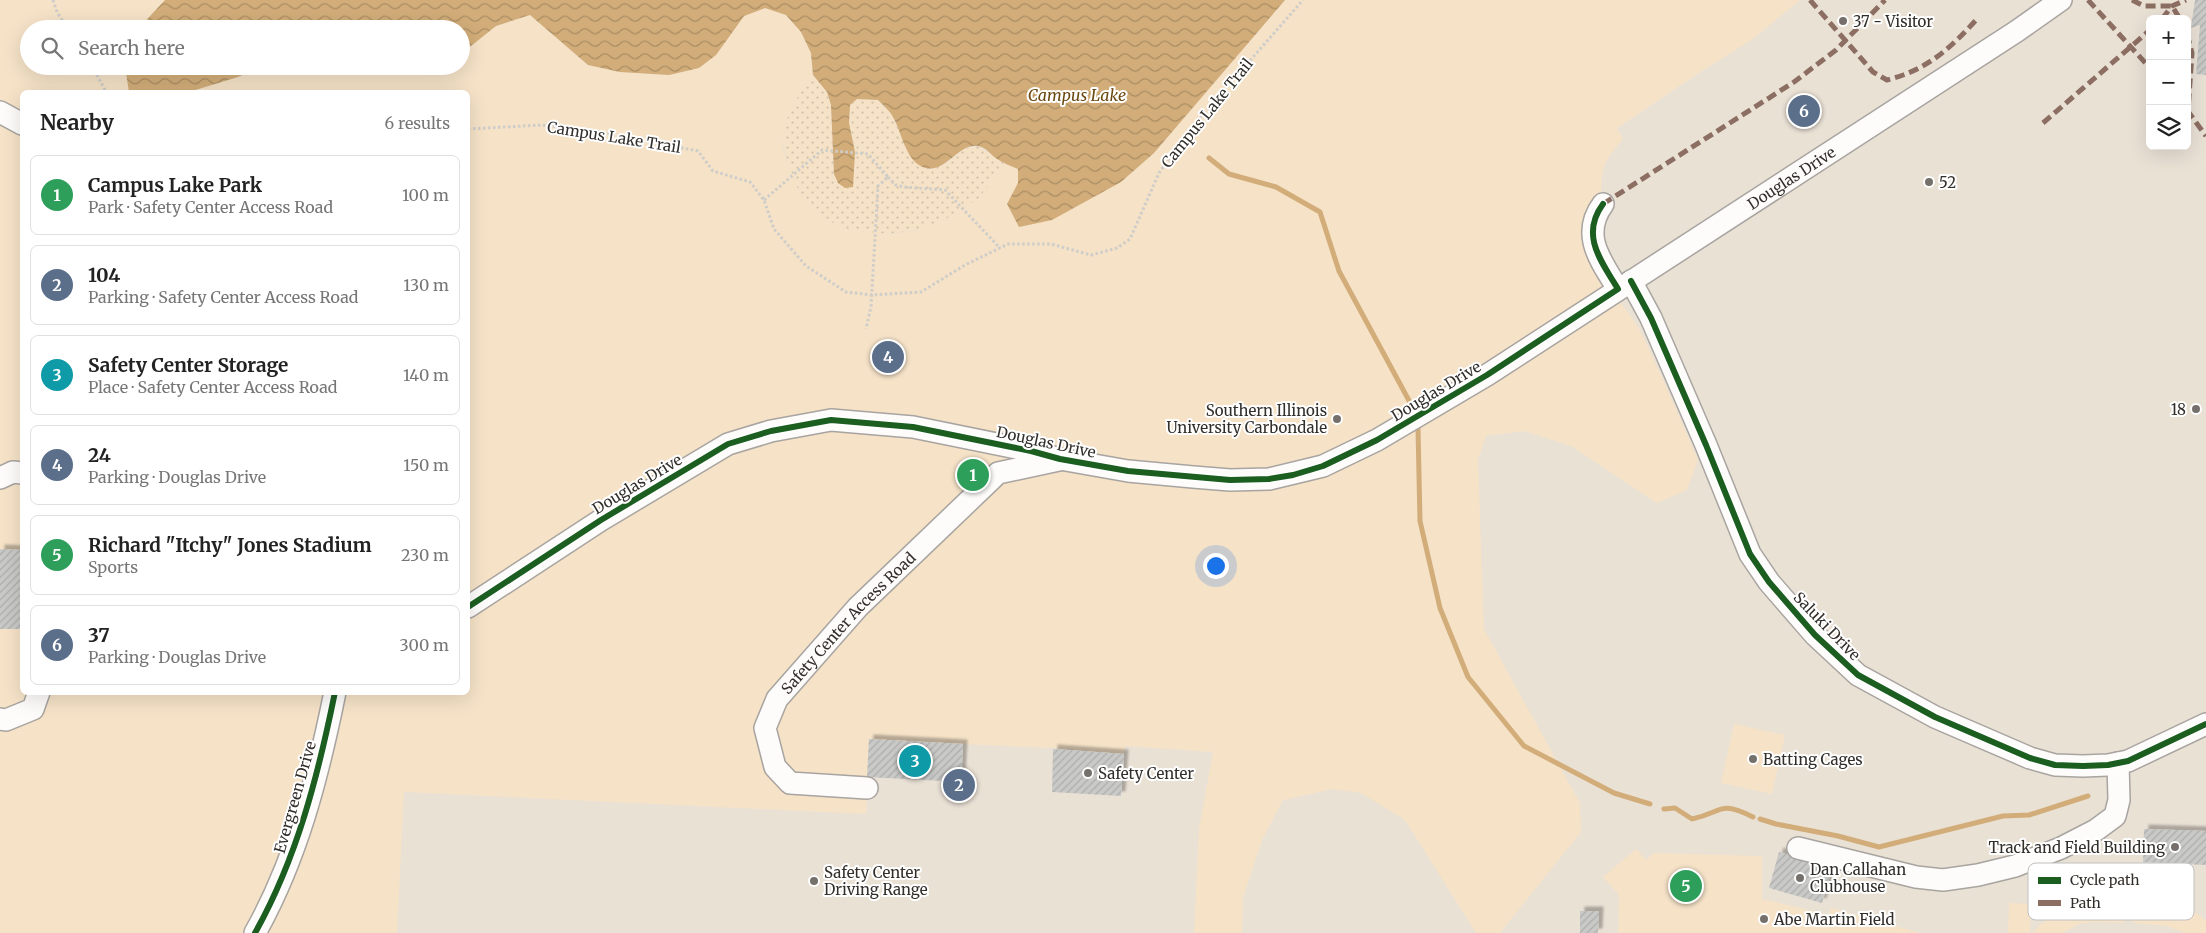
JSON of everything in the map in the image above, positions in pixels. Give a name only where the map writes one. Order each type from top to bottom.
[{"type":"street","name":"Douglas Drive","points":[[470,606],[602,520],[728,444],[757,434],[831,420],[913,427],[1031,451],[1060,459],[1128,471],[1230,480],[1269,479],[1323,466],[1377,440],[1487,376],[2017,31],[2061,0]]},
{"type":"street","points":[[0,112],[20,123]]},
{"type":"street","name":"Saluki Drive","points":[[1603,204],[1595,215],[1592,235],[1602,264],[1625,285],[1655,327],[1750,554],[1769,582],[1815,635],[1858,675],[1935,717],[2030,758],[2055,765],[2083,766],[2118,763],[2161,747],[2206,724]]},
{"type":"street","name":"Safety Center Access Road","points":[[867,788],[790,783],[775,767],[765,728],[777,699],[858,607],[998,473],[1060,459]]},
{"type":"street","points":[[0,478],[13,472],[20,472]]},
{"type":"street","points":[[0,719],[6,720],[34,709],[38,695]]},
{"type":"street","name":"Evergreen Drive","points":[[255,933],[290,861],[305,817],[318,772],[333,695]]},
{"type":"street","points":[[1798,848],[1916,876],[1943,880],[1978,875],[2015,866],[2061,848],[2096,830],[2115,816],[2119,800],[2118,763]]},
{"type":"path","points":[[53,0],[62,20]]},
{"type":"path","points":[[97,75],[105,90]]},
{"type":"path","points":[[764,200],[822,150],[868,154],[896,185],[945,190],[1000,248]]},
{"type":"path","points":[[866,329],[872,307],[878,186],[888,177]]},
{"type":"shaded area","name":"Southern Illinois University Carbondale","points":[[0,0],[2206,0],[2206,933],[0,933]]},
{"type":"shaded area","points":[[0,0],[165,0],[146,20],[20,20],[20,75],[126,75],[129,90],[20,90],[20,695],[470,695],[470,90],[196,90],[242,75],[470,75],[470,47],[496,26],[530,15],[588,65],[620,72],[669,75],[699,68],[716,55],[744,16],[765,8],[786,15],[801,32],[811,53],[813,75],[797,98],[785,123],[783,150],[799,192],[821,217],[848,230],[890,234],[914,231],[944,220],[979,198],[1005,163],[1018,169],[1018,183],[1007,204],[1121,182],[1154,153],[1285,0],[1800,0],[1753,39],[1617,128],[1623,139],[1605,165],[1601,191],[1586,212],[1582,228],[1584,244],[1590,260],[1640,331],[1698,460],[1687,490],[1657,503],[1571,446],[1524,431],[1486,436],[1478,460],[1484,629],[1580,803],[1581,832],[1500,933],[1476,933],[1405,820],[1361,793],[1333,789],[1283,800],[1262,840],[1243,898],[1242,933],[1194,933],[1199,829],[1213,752],[1125,746],[1124,754],[1053,748],[869,740],[866,814],[404,792],[397,933],[0,933]]},
{"type":"shaded area","points":[[813,75],[827,92],[831,105],[834,174],[855,152],[849,123],[850,105],[857,99],[878,100],[892,115],[911,156],[919,165],[932,169],[945,164],[964,149],[978,146],[1005,163],[973,206],[951,219],[914,230],[895,233],[856,231],[838,226],[822,218],[812,210],[804,199],[792,175],[785,150],[784,131],[787,117]]},
{"type":"shaded area","name":"Batting Cages","points":[[1734,724],[1785,735],[1772,794],[1721,783]]},
{"type":"shaded area","points":[[1636,849],[1646,860],[1654,853],[1762,856],[1762,899],[1829,915],[1831,908],[1920,933],[1618,933],[1619,895],[1603,877]]},
{"type":"shaded area","points":[[2009,903],[2028,904],[2030,933],[2008,933]]},
{"type":"shaded area","points":[[2194,912],[2206,921],[2206,933],[2185,933],[2167,926],[2133,923],[2133,920],[2194,920]]},
{"type":"shaded area","points":[[2047,920],[2124,920],[2124,923],[2094,922],[2079,924],[2063,933],[2032,933]]},
{"type":"water","name":"Campus Lake","points":[[165,0],[1285,0],[1154,153],[1121,182],[1052,220],[1019,227],[1007,204],[1018,183],[1018,169],[999,160],[986,149],[978,146],[963,150],[935,168],[919,165],[910,156],[892,115],[878,100],[857,99],[850,105],[849,123],[855,152],[853,187],[845,188],[838,183],[834,174],[831,105],[827,92],[813,75],[811,53],[801,32],[786,15],[765,8],[744,16],[716,55],[699,68],[669,75],[620,72],[588,65],[530,15],[496,26],[470,47],[470,20],[146,20]]},
{"type":"water","points":[[126,75],[243,75],[196,90],[129,90]]},
{"type":"building","points":[[2195,0],[2206,0],[2206,75],[2196,74],[2200,25],[2191,28]]},
{"type":"building","points":[[0,549],[20,550],[20,629],[0,629]]},
{"type":"building","points":[[869,739],[963,744],[961,782],[867,777]]},
{"type":"building","name":"Safety Center","points":[[1053,749],[1124,754],[1121,796],[1052,792]]},
{"type":"building","name":"Track and Field Building","points":[[2144,829],[2206,831],[2206,865],[2143,862]]},
{"type":"building","name":"Dan Callahan Clubhouse","points":[[1779,852],[1832,868],[1822,903],[1769,888]]},
{"type":"building","points":[[1580,911],[1599,911],[1598,933],[1580,933]]},
{"type":"waterway","points":[[1209,158],[1229,174],[1276,187],[1320,212],[1339,271],[1413,408]]},
{"type":"waterway","points":[[1418,428],[1420,521],[1440,608],[1468,677],[1524,746],[1614,793],[1650,804]]},
{"type":"waterway","points":[[1760,819],[1879,847],[2003,816],[2029,815],[2088,796]]},
{"type":"waterway","points":[[1664,809],[1675,808],[1692,819],[1727,808],[1753,817]]},
{"type":"marked path","points":[[1810,0],[1873,72],[1887,80],[1914,71],[1936,58],[1976,20]]},
{"type":"marked path","points":[[1603,204],[1794,82],[1836,50],[1885,0]]},
{"type":"marked path","points":[[2088,0],[2146,64]]},
{"type":"marked path","points":[[2132,0],[2144,6],[2172,6],[2178,15]]},
{"type":"marked path","points":[[2165,15],[2172,6],[2186,0]]},
{"type":"marked path","points":[[2043,123],[2146,33]]},
{"type":"marked path","points":[[2188,105],[2191,49]]},
{"type":"marked path","points":[[2191,115],[2206,136]]},
{"type":"cycle path","points":[[470,606],[601,520],[728,444],[771,431],[831,420],[913,427],[1031,451],[1060,459],[1128,471],[1230,480],[1269,479],[1293,475],[1323,466],[1377,440],[1487,375],[1618,289],[1595,248],[1593,237],[1596,215],[1603,204]]},
{"type":"cycle path","points":[[1631,281],[1651,318],[1706,445],[1750,554],[1769,582],[1815,635],[1858,675],[1935,717],[2030,758],[2055,765],[2108,765],[2128,761],[2206,724]]},
{"type":"cycle path","points":[[255,933],[270,905],[294,846],[313,785],[334,695]]},
{"type":"place","name":"37 - Visitor","points":[[1843,21]]},
{"type":"place","name":"37","points":[[1804,111]]},
{"type":"place","name":"52","points":[[1929,182]]},
{"type":"place","name":"24","points":[[888,357]]},
{"type":"place","name":"18","points":[[2196,409]]},
{"type":"place","name":"Southern Illinois University Carbondale","points":[[1337,419]]},
{"type":"place","name":"Campus Lake Park","points":[[973,475]]},
{"type":"place","name":"Batting Cages","points":[[1753,759]]},
{"type":"place","name":"Safety Center Storage","points":[[915,761]]},
{"type":"place","name":"Safety Center","points":[[1088,773]]},
{"type":"place","name":"104","points":[[959,785]]},
{"type":"place","name":"Track and Field Building","points":[[2175,847]]},
{"type":"place","name":"Dan Callahan Clubhouse","points":[[1800,878]]},
{"type":"place","name":"Safety Center Driving Range","points":[[814,881]]},
{"type":"place","name":"Richard \"Itchy\" Jones Stadium","points":[[1686,886]]},
{"type":"place","name":"Abe Martin Field","points":[[1764,919]]}]
